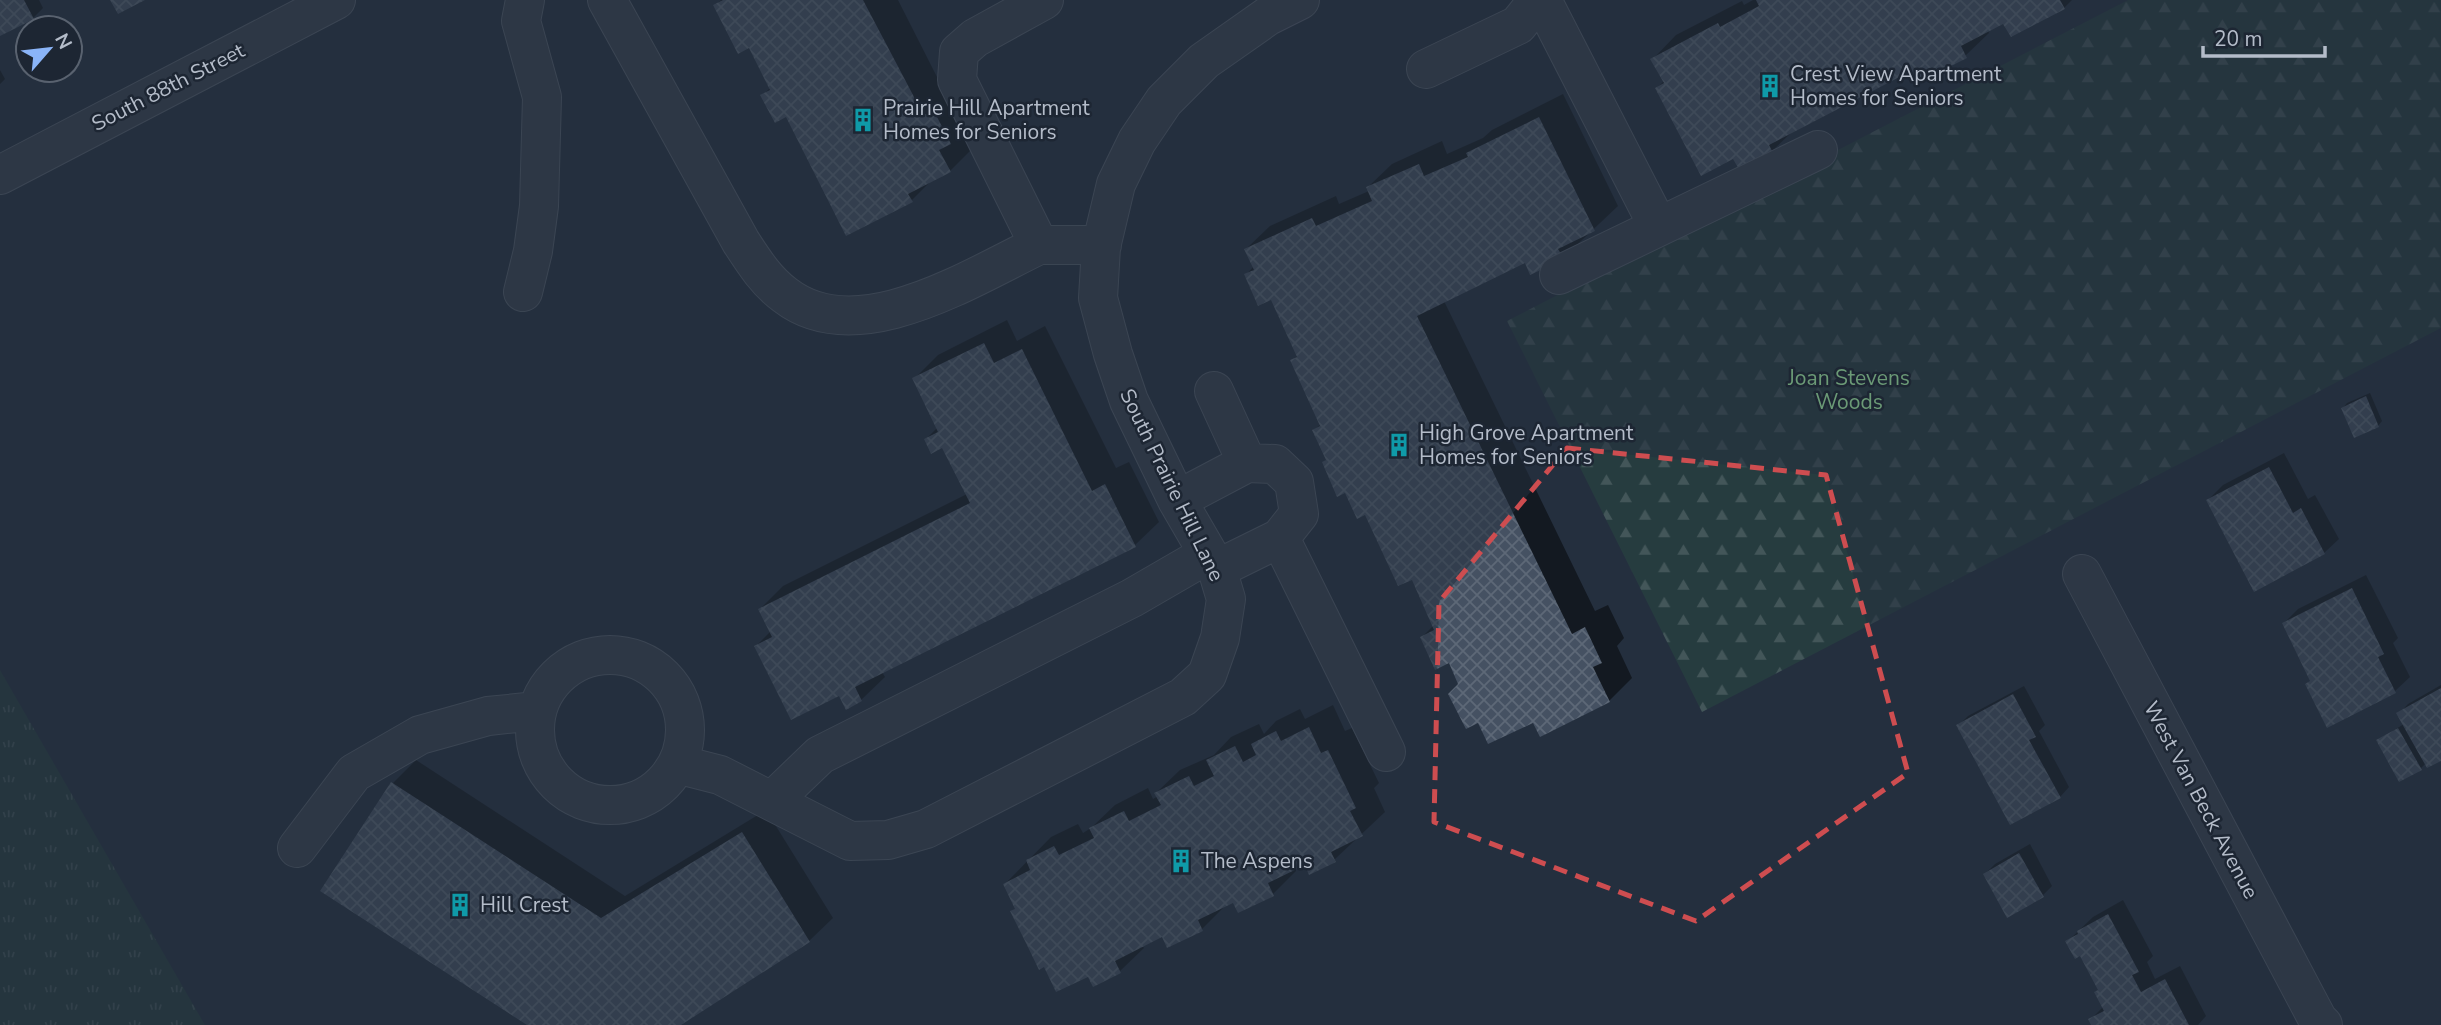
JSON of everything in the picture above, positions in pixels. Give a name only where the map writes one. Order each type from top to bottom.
[{"type":"street","name":"South 88th Street","points":[[0,175],[336,0]]},
{"type":"street","points":[[523,292],[533,251],[539,206],[542,97],[521,20],[525,0]]},
{"type":"street","points":[[607,0],[741,242],[764,276],[786,296],[810,310],[839,316],[878,314],[914,304],[1039,245],[1102,245]]},
{"type":"street","points":[[1039,245],[957,80],[959,52],[975,38],[1044,0]]},
{"type":"street","name":"South Prairie Hill Lane","points":[[677,764],[720,775],[850,841],[888,840],[926,829],[1183,696],[1207,675],[1220,638],[1226,599],[1212,561],[1177,500],[1129,401],[1098,298],[1102,245],[1116,184],[1137,141],[1164,101],[1205,61],[1268,16],[1300,0]]},
{"type":"street","points":[[1426,69],[1518,25],[1540,0],[1658,226]]},
{"type":"street","points":[[1559,275],[1818,150]]},
{"type":"street","points":[[1214,391],[1247,463]]},
{"type":"street","points":[[772,801],[820,755],[1132,598],[1212,561],[1280,538],[1299,514],[1294,482],[1275,464],[1247,463],[1177,500]]},
{"type":"street","points":[[1280,538],[1386,752]]},
{"type":"street","name":"West Van Beck Avenue","points":[[2082,574],[2323,1025]]},
{"type":"street","points":[[603,655],[626,656],[648,664],[665,678],[678,697],[685,719],[684,742],[677,764],[663,783],[643,797],[620,804],[596,804],[573,795],[554,779],[541,759],[536,736],[537,711],[547,689],[562,671],[581,660],[603,655]]},
{"type":"street","points":[[297,848],[354,773],[420,734],[488,716],[537,711]]},
{"type":"highlighted area","points":[[1567,448],[1826,475],[1908,773],[1696,921],[1434,822],[1439,602]]},
{"type":"green space","name":"Joan Stevens Woods","points":[[2128,0],[2441,0],[2441,328],[1702,712],[1507,321]]},
{"type":"green space","points":[[0,670],[205,1025],[0,1025]]},
{"type":"building","points":[[0,0],[24,0],[31,14],[14,14],[14,29],[0,36]]},
{"type":"building","points":[[110,0],[145,0],[118,14]]},
{"type":"building","name":"Prairie Hill Apartment Homes for Seniors","points":[[723,0],[863,0],[923,114],[936,115],[951,144],[939,150],[951,172],[908,194],[913,202],[846,236],[786,117],[775,123],[760,95],[770,90],[749,48],[738,54],[713,5]]},
{"type":"building","name":"Crest View Apartment Homes for Seniors","points":[[1756,0],[2060,0],[2065,9],[2011,37],[2003,24],[1961,46],[1967,58],[1915,84],[1909,72],[1769,145],[1773,153],[1740,171],[1733,159],[1701,176],[1655,88],[1664,83],[1650,59],[1718,23],[1720,27],[1759,6]]},
{"type":"building","name":"High Grove Apartment Homes for Seniors","points":[[1539,117],[1595,231],[1558,249],[1564,259],[1530,275],[1525,263],[1417,316],[1572,634],[1585,627],[1602,663],[1593,667],[1610,702],[1540,737],[1533,723],[1488,744],[1478,723],[1466,729],[1448,694],[1458,684],[1449,663],[1435,670],[1420,637],[1434,630],[1412,580],[1398,586],[1365,515],[1357,519],[1345,493],[1337,497],[1322,462],[1326,460],[1312,430],[1320,426],[1290,360],[1297,357],[1271,300],[1258,306],[1244,274],[1254,270],[1244,249],[1312,218],[1316,226],[1372,201],[1366,187],[1419,164],[1424,176],[1468,157],[1466,153]]},
{"type":"building","points":[[984,343],[994,363],[1022,349],[1092,491],[1105,484],[1136,547],[855,687],[862,701],[846,710],[839,696],[791,720],[754,646],[772,637],[758,609],[970,503],[942,448],[931,454],[924,439],[938,432],[912,378]]},
{"type":"building","points":[[2366,396],[2379,427],[2354,438],[2341,408]]},
{"type":"building","points":[[2269,467],[2293,513],[2301,508],[2325,554],[2254,592],[2206,500]]},
{"type":"building","points":[[2352,588],[2384,654],[2378,657],[2396,693],[2327,728],[2305,684],[2310,681],[2282,623]]},
{"type":"building","points":[[2441,688],[2441,761],[2427,768],[2396,713]]},
{"type":"building","points":[[2013,694],[2036,737],[2029,740],[2061,798],[2010,825],[1956,725]]},
{"type":"building","name":"The Aspens","points":[[1309,727],[1321,753],[1328,750],[1356,808],[1350,811],[1363,836],[1331,852],[1336,862],[1309,875],[1305,865],[1268,883],[1274,896],[1238,913],[1233,903],[1198,920],[1203,931],[1167,948],[1162,937],[1115,961],[1121,973],[1093,987],[1088,977],[1056,992],[1044,967],[1039,970],[1010,911],[1015,909],[1003,884],[1030,870],[1026,860],[1054,846],[1059,855],[1094,838],[1089,828],[1124,811],[1129,821],[1161,805],[1154,793],[1189,776],[1194,786],[1214,776],[1206,760],[1235,746],[1243,762],[1256,755],[1251,744],[1276,731],[1281,741]]},
{"type":"building","points":[[2398,728],[2422,770],[2399,782],[2376,740]]},
{"type":"building","name":"Hill Crest","points":[[391,782],[601,918],[742,832],[810,942],[681,1025],[527,1025],[320,891]]},
{"type":"building","points":[[2019,853],[2044,897],[2007,918],[1983,874]]},
{"type":"building","points":[[2108,914],[2139,972],[2132,975],[2141,992],[2165,979],[2189,1025],[2091,1025],[2088,1019],[2104,1011],[2094,992],[2098,990],[2080,956],[2075,959],[2065,941]]},
{"type":"place","name":"Crest View Apartment Homes for Seniors","points":[[1770,86]]},
{"type":"place","name":"Prairie Hill Apartment Homes for Seniors","points":[[863,120]]},
{"type":"place","name":"High Grove Apartment Homes for Seniors","points":[[1399,445]]},
{"type":"place","name":"The Aspens","points":[[1181,861]]},
{"type":"place","name":"Hill Crest","points":[[460,905]]}]
